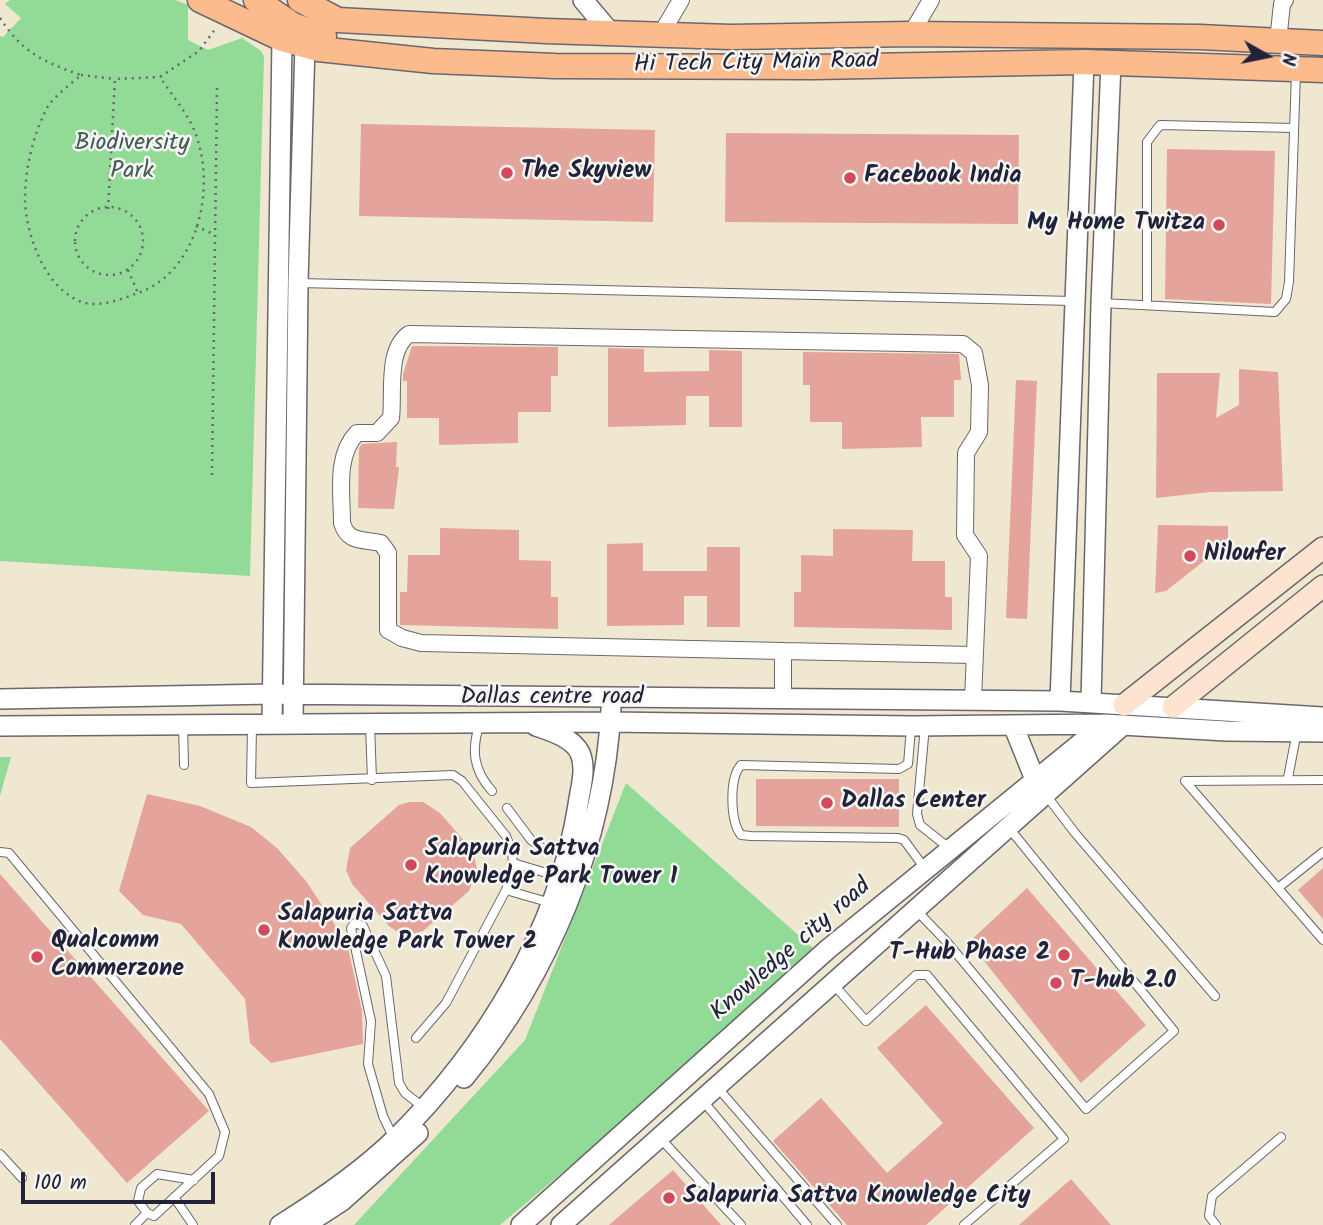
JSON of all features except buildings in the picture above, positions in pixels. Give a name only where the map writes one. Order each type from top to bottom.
[{"type":"main road","name":"Hi Tech City Main Road","points":[[201,0],[293,42],[342,54],[555,66],[814,67],[1084,62],[1323,70]]},
{"type":"main road","points":[[256,0],[293,25],[316,34],[355,43],[605,53],[791,52],[843,35]]},
{"type":"main road","name":"Hi Tech City Main Road","points":[[302,1],[338,20],[731,37],[911,34],[1323,43]]},
{"type":"main road","points":[[1116,718],[1323,548]]},
{"type":"main road","points":[[1275,586],[1293,610]]},
{"type":"main road","points":[[1173,708],[1323,586]]},
{"type":"street","points":[[583,0],[610,32]]},
{"type":"street","points":[[661,34],[681,0]]},
{"type":"street","points":[[911,34],[930,0]]},
{"type":"street","points":[[1278,41],[1282,4],[1285,0]]},
{"type":"street","points":[[272,724],[288,283],[293,42]]},
{"type":"street","points":[[1060,701],[1084,62]]},
{"type":"street","points":[[1091,702],[1101,303],[1111,63]]},
{"type":"street","points":[[288,283],[293,724]]},
{"type":"street","points":[[973,700],[979,556],[965,535],[966,453],[979,432],[980,385],[974,353],[963,344],[409,334],[399,341],[395,353],[391,418],[377,433],[357,433],[348,443],[343,455],[342,523],[345,534],[353,540],[381,543],[388,553],[388,630],[402,638],[421,643],[974,655]]},
{"type":"street","points":[[783,650],[783,699]]},
{"type":"street","name":"Dallas centre road","points":[[0,699],[273,694],[1060,701],[1091,702],[1116,718]]},
{"type":"street","points":[[305,1225],[342,1201],[399,1153],[420,1131],[495,1040],[534,977],[560,922],[582,862],[604,765],[612,699]]},
{"type":"street","points":[[1116,718],[1173,708],[1323,717]]},
{"type":"street","points":[[1116,718],[1323,732]]},
{"type":"street","name":"Dallas centre road","points":[[0,726],[610,722],[918,726],[1013,725],[1116,718]]},
{"type":"street","name":"Knowledge city road","points":[[561,1225],[708,1092],[834,985],[914,908],[1008,827],[1041,789],[1116,718]]},
{"type":"street","points":[[280,1225],[327,1194],[394,1140],[460,1064],[496,1012],[521,969],[551,903],[570,849],[583,761],[572,743],[528,723]]},
{"type":"street","points":[[1013,725],[1041,789]]},
{"type":"street","name":"Knowledge city road","points":[[521,1225],[828,948],[952,850],[1041,789]]},
{"type":"lane","points":[[1101,303],[1275,312],[1286,299],[1289,282],[1296,69]]},
{"type":"lane","points":[[1147,305],[1147,142],[1151,132],[1160,125],[1294,128]]},
{"type":"lane","points":[[288,283],[1076,301]]},
{"type":"lane","points":[[480,723],[473,751],[482,780],[492,791]]},
{"type":"lane","points":[[183,724],[184,765]]},
{"type":"lane","points":[[252,724],[251,783],[453,775],[462,781],[506,836],[513,863],[506,890],[457,976],[446,1003],[416,1038]]},
{"type":"lane","points":[[370,724],[372,780]]},
{"type":"lane","points":[[918,726],[917,814],[920,825],[952,850]]},
{"type":"lane","points":[[918,726],[908,764],[899,769],[741,765],[734,779],[735,828],[741,835],[751,836],[898,838],[904,840],[926,870]]},
{"type":"lane","points":[[1288,778],[1297,732]]},
{"type":"lane","points":[[1323,780],[1288,778],[1185,781],[1323,940]]},
{"type":"lane","points":[[1041,789],[1075,833],[1215,996]]},
{"type":"lane","points":[[507,808],[531,839],[548,852],[570,849]]},
{"type":"lane","points":[[914,908],[946,941],[1086,1109],[1174,1031],[1008,827]]},
{"type":"lane","points":[[0,852],[9,853],[209,1094],[224,1124],[223,1147],[219,1156],[174,1197],[135,1225]]},
{"type":"lane","points":[[1278,888],[1323,852]]},
{"type":"lane","points":[[513,863],[561,877]]},
{"type":"lane","points":[[506,890],[551,903]]},
{"type":"lane","points":[[394,1140],[383,1116],[368,1064],[371,1021],[351,928],[355,923],[363,926],[386,976],[399,1083],[405,1093],[424,1108]]},
{"type":"lane","points":[[834,985],[866,1021],[916,975],[927,975],[1064,1139],[964,1225]]},
{"type":"lane","points":[[708,1092],[807,1225]]},
{"type":"lane","points":[[708,1092],[837,1225]]},
{"type":"lane","points":[[1216,1225],[1209,1216],[1212,1196],[1281,1137]]},
{"type":"lane","points":[[660,1138],[741,1225]]},
{"type":"lane","points":[[0,1154],[22,1178]]},
{"type":"lane","points":[[160,1225],[138,1201],[141,1188],[147,1179],[157,1174],[194,1180]]},
{"type":"lane","points":[[174,1197],[193,1225]]},
{"type":"path","points":[[0,18],[14,39],[44,63],[81,75],[115,79],[160,77],[199,51],[228,13]]},
{"type":"path","points":[[81,75],[48,106],[31,151],[25,201],[33,240],[43,265],[60,288],[82,302],[106,304],[155,287],[175,271],[189,247],[201,209],[203,166],[198,139],[160,77]]},
{"type":"path","points":[[108,209],[115,79]]},
{"type":"path","points":[[212,475],[217,88]]},
{"type":"path","points":[[95,209],[121,209],[137,218],[143,231],[144,247],[137,262],[128,270],[115,275],[98,273],[78,261],[73,247],[76,226],[95,209]]},
{"type":"path","points":[[196,226],[216,235]]},
{"type":"path","points":[[128,270],[138,293]]},
{"type":"green space","name":"Biodiversity Park","points":[[10,0],[175,0],[188,5],[188,40],[208,50],[242,38],[261,51],[264,57],[250,576],[0,561],[0,36],[3,37],[21,18],[5,4]]},
{"type":"green space","points":[[0,757],[11,757],[0,796]]},
{"type":"green space","points":[[626,783],[813,948],[700,1057],[500,1225],[354,1225],[525,1040]]},
{"type":"place","name":"The Skyview","points":[[507,173]]},
{"type":"place","name":"Facebook India","points":[[850,178]]},
{"type":"place","name":"My Home Twitza","points":[[1219,225]]},
{"type":"place","name":"Niloufer","points":[[1190,556]]},
{"type":"place","name":"Dallas Center","points":[[827,803]]},
{"type":"place","name":"Salapuria Sattva Knowledge Park Tower 1","points":[[411,865]]},
{"type":"place","name":"Salapuria Sattva Knowledge Park Tower 2","points":[[264,930]]},
{"type":"place","name":"T-Hub Phase 2","points":[[1064,955]]},
{"type":"place","name":"Qualcomm Commerzone","points":[[37,957]]},
{"type":"place","name":"T-hub 2.0","points":[[1056,983]]},
{"type":"place","name":"Salapuria Sattva Knowledge City","points":[[669,1198]]}]
